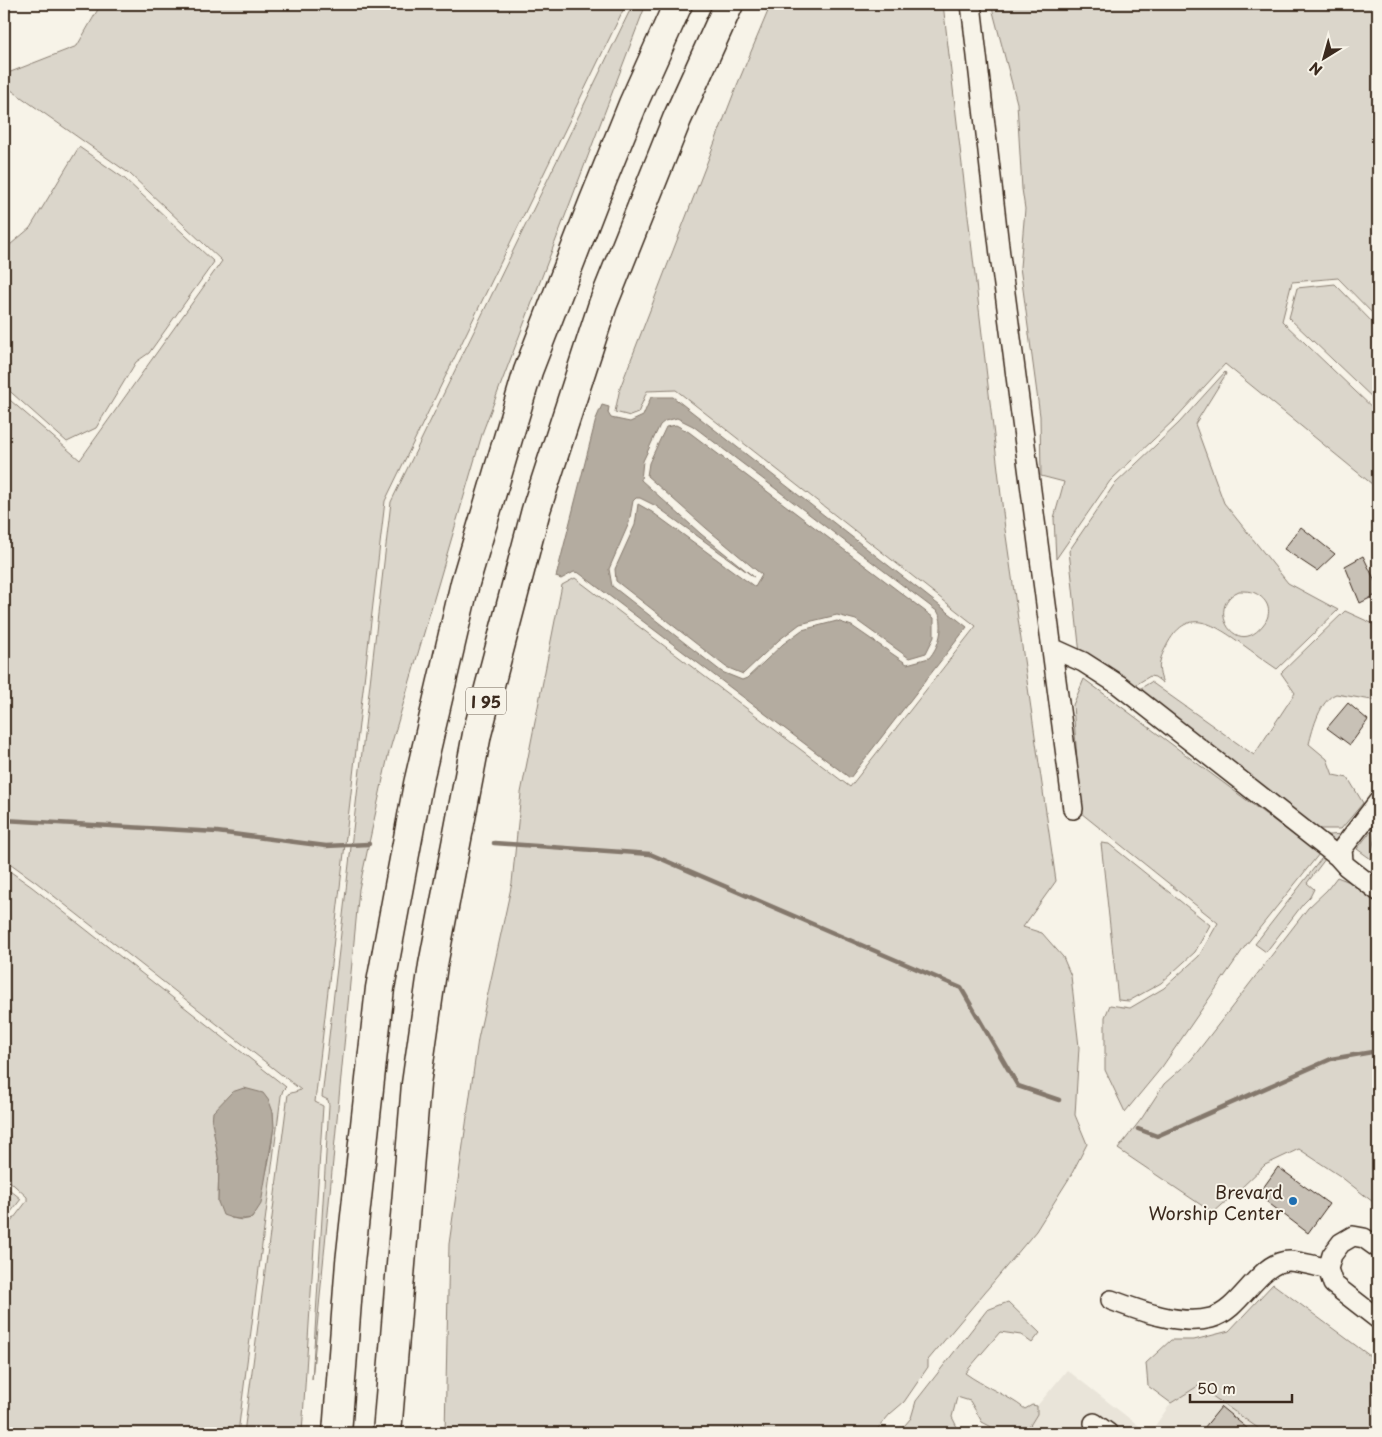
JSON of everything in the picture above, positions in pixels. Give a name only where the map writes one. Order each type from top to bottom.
[{"type":"highway","name":"I 95","points":[[337,1433],[350,1262],[380,988],[418,784],[461,603],[528,371],[633,104],[678,4]]},
{"type":"highway","name":"I 95","points":[[387,1433],[416,1084],[433,965],[477,734],[536,510],[603,304],[677,119],[729,4]]},
{"type":"street","points":[[971,4],[999,245],[1073,809]]},
{"type":"street","points":[[1052,648],[1083,662],[1119,685],[1343,861],[1346,866],[1378,891]]},
{"type":"street","points":[[1343,861],[1342,849],[1378,802]]},
{"type":"street","points":[[1378,1248],[1364,1238],[1354,1236],[1341,1242],[1332,1255],[1328,1269],[1333,1284],[1378,1319]]},
{"type":"street","points":[[1111,1300],[1149,1314],[1194,1321],[1212,1318],[1224,1313],[1258,1278],[1271,1267],[1281,1262],[1289,1261],[1328,1269]]},
{"type":"shaded area","points":[[101,4],[626,4],[385,501],[315,1102],[323,1106],[302,1433],[244,1433],[288,1094],[301,1090],[4,859],[4,395],[80,460],[222,261],[130,174],[4,85],[4,70],[8,73],[77,46]]},
{"type":"shaded area","points":[[633,4],[646,4],[483,431],[388,756],[359,889],[312,1380],[329,1105],[328,1100],[322,1097],[391,502]]},
{"type":"shaded area","points":[[771,4],[943,4],[1005,529],[1056,881],[1023,927],[1042,933],[1063,957],[1071,976],[1079,1047],[1075,1115],[1087,1144],[1070,1177],[1036,1231],[928,1360],[928,1367],[904,1402],[890,1414],[874,1433],[445,1433],[449,1244],[478,1039],[512,883],[521,793],[562,585],[575,578],[850,787],[976,626],[676,390],[647,391],[638,413],[630,416],[615,412],[620,388],[735,90]]},
{"type":"shaded area","points":[[991,4],[1378,4],[1378,319],[1338,278],[1292,282],[1282,321],[1378,413],[1378,489],[1225,364],[1175,419],[1110,481],[1056,559],[1054,518],[1064,482],[1041,476],[1040,416],[1020,267],[1025,209],[1017,103]]},
{"type":"shaded area","points":[[79,147],[125,179],[214,262],[149,353],[136,362],[96,428],[67,442],[4,386],[4,250],[30,228]]},
{"type":"shaded area","points":[[1335,284],[1378,328],[1378,403],[1289,318],[1297,288]]},
{"type":"shaded area","points":[[1225,372],[1226,374],[1195,424],[1224,503],[1288,583],[1338,610],[1277,669],[1213,626],[1194,622],[1185,625],[1176,631],[1161,658],[1159,667],[1163,683],[1150,676],[1132,687],[1314,836],[1344,834],[1307,883],[1314,889],[1310,897],[1266,952],[1255,944],[1325,854],[1088,673],[1082,673],[1069,551],[1114,485],[1179,423]],"holes":[[[1239,591],[1252,592],[1260,596],[1264,599],[1269,611],[1263,625],[1253,634],[1243,637],[1234,634],[1224,618],[1224,608],[1229,598]]]},
{"type":"shaded area","points":[[651,397],[673,397],[967,627],[850,778],[579,573],[574,572],[561,579],[556,577],[596,419],[602,405],[609,407],[608,413],[611,418],[630,422],[643,416]],"holes":[[[677,418],[693,426],[938,612],[941,624],[940,636],[936,648],[929,658],[907,664],[852,626],[837,621],[802,630],[783,644],[747,678],[742,680],[722,672],[612,586],[609,569],[629,523],[633,501],[636,498],[656,506],[754,577],[701,534],[641,480],[643,461],[660,425],[665,421]]]},
{"type":"shaded area","points":[[676,425],[689,432],[934,618],[934,637],[926,653],[909,658],[856,620],[837,615],[800,624],[779,640],[743,674],[726,667],[616,581],[615,569],[635,525],[638,504],[652,512],[755,587],[762,575],[647,476],[649,463],[666,427]]},
{"type":"shaded area","points":[[1345,611],[1378,626],[1378,701],[1336,694],[1330,697],[1321,708],[1313,730],[1309,744],[1327,759],[1333,775],[1348,778],[1363,803],[1341,829],[1314,829],[1136,691],[1151,682],[1254,755],[1295,693],[1281,673]]},
{"type":"shaded area","points":[[1084,679],[1319,854],[1246,945],[1162,1067],[1125,1112],[1105,1070],[1105,1017],[1110,1005],[1130,1008],[1164,988],[1199,956],[1218,923],[1081,813],[1073,705]]},
{"type":"shaded area","points":[[1378,822],[1378,830],[1375,834],[1371,859],[1357,849]]},
{"type":"shaded area","points":[[1101,843],[1109,844],[1210,925],[1195,952],[1161,983],[1129,1001],[1118,1000]]},
{"type":"shaded area","points":[[4,867],[286,1087],[281,1096],[238,1433],[4,1433],[4,1231],[27,1201],[27,1197],[4,1176]],"holes":[[[273,1112],[268,1166],[252,1218],[242,1220],[231,1218],[218,1202],[219,1163],[216,1143]]]},
{"type":"shaded area","points":[[1337,877],[1355,884],[1378,903],[1378,1206],[1340,1176],[1299,1149],[1265,1165],[1213,1213],[1118,1149],[1142,1118],[1164,1084],[1191,1060],[1308,908],[1327,890]]},
{"type":"shaded area","points":[[244,1088],[263,1093],[269,1101],[273,1112],[274,1127],[261,1204],[252,1218],[241,1219],[223,1215],[218,1202],[219,1163],[212,1122],[213,1112],[232,1092]]},
{"type":"shaded area","points":[[4,1185],[21,1199],[4,1221]]},
{"type":"shaded area","points":[[1273,1284],[1378,1362],[1378,1433],[1265,1433],[1198,1386],[1171,1403],[1148,1386],[1146,1363],[1171,1340],[1194,1340],[1229,1331]]},
{"type":"shaded area","points":[[1008,1302],[1040,1333],[1032,1343],[1021,1335],[1000,1332],[965,1373],[1025,1409],[1032,1405],[1037,1406],[1037,1414],[1026,1432],[1003,1433],[982,1422],[970,1401],[957,1397],[952,1417],[960,1433],[898,1433],[911,1418],[916,1401],[987,1310]]},
{"type":"shaded area","points":[[1067,1370],[1148,1433],[1026,1432],[1037,1414],[1037,1406]]},
{"type":"shaded area","points":[[1198,1386],[1265,1433],[1150,1433],[1171,1403]]},
{"type":"building","points":[[1301,527],[1335,554],[1317,571],[1284,549]]},
{"type":"building","points":[[1363,556],[1378,587],[1378,594],[1360,603],[1345,566]]},
{"type":"building","points":[[1348,703],[1368,720],[1350,745],[1327,728]]},
{"type":"building","points":[[1278,1167],[1329,1204],[1308,1233],[1258,1195]]},
{"type":"building","points":[[1221,1407],[1253,1433],[1200,1433]]},
{"type":"waterway","points":[[4,820],[217,832],[326,846],[369,844]]},
{"type":"waterway","points":[[494,843],[650,854],[961,988],[1018,1086],[1059,1100]]},
{"type":"waterway","points":[[1138,1129],[1157,1136],[1331,1059],[1378,1051]]},
{"type":"place","name":"Brevard Worship Center","points":[[1293,1201]]}]
